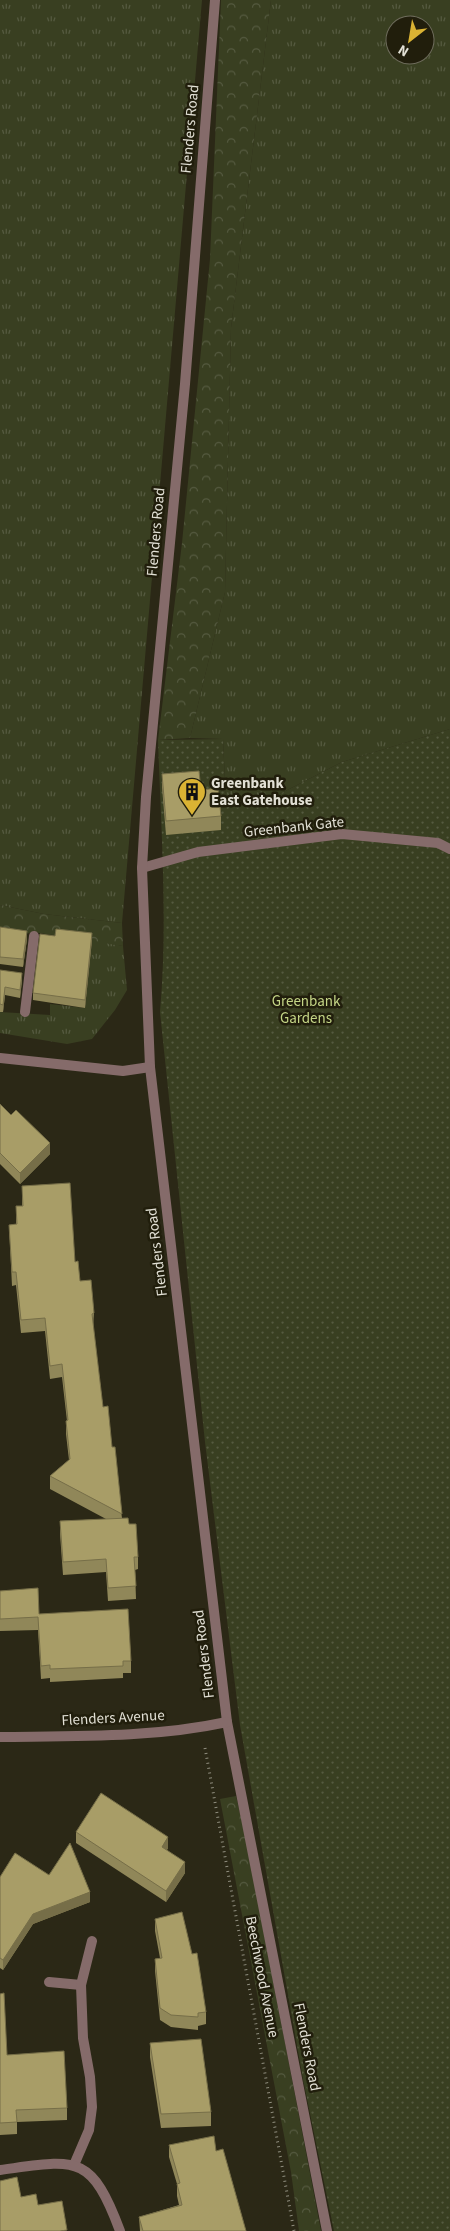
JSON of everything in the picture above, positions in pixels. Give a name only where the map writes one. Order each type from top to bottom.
[{"type":"street","name":"Flenders Road","points":[[215,0],[185,384],[146,797],[142,868],[150,1067],[227,1722],[327,2231]]},
{"type":"street","name":"Greenbank Gate","points":[[142,868],[198,852],[342,834],[438,843],[450,849]]},
{"type":"street","points":[[25,1012],[25,973],[34,936]]},
{"type":"street","points":[[0,1058],[123,1071],[150,1067]]},
{"type":"street","name":"Flenders Avenue","points":[[0,1737],[114,1735],[201,1728],[227,1722]]},
{"type":"street","points":[[74,2165],[90,2130],[92,2107],[90,2077],[83,2038],[81,1985],[92,1941]]},
{"type":"street","points":[[49,1982],[81,1985]]},
{"type":"street","points":[[0,2170],[56,2163],[74,2165],[97,2180],[109,2202],[120,2231]]},
{"type":"path","name":"Beechwood Avenue","points":[[201,1728],[294,2231]]},
{"type":"green space","points":[[0,0],[202,0],[122,923],[44,914],[0,905]]},
{"type":"green space","points":[[221,0],[271,0],[231,328],[225,592],[190,738],[158,740],[182,543],[210,259]]},
{"type":"green space","points":[[271,0],[450,0],[450,729],[342,762],[262,803],[226,802],[223,739],[190,738],[225,592],[231,328]]},
{"type":"green space","name":"Greenbank Gardens","points":[[450,729],[450,2231],[334,2231],[303,2079],[240,1725],[205,1442],[160,1012],[164,910],[158,740],[223,739],[226,802],[262,803],[342,762]]},
{"type":"green space","points":[[0,905],[44,914],[122,923],[123,946],[33,932],[14,937],[0,934]]},
{"type":"green space","points":[[92,940],[123,946],[127,990],[115,1010],[92,1039],[67,1044],[0,1033],[0,1012],[50,1015],[50,1004],[85,1008]]},
{"type":"green space","points":[[236,1796],[245,1834],[321,2231],[299,2231],[291,2172],[220,1799]]},
{"type":"building","name":"Greenbank East Gatehouse","points":[[199,771],[201,790],[218,788],[221,816],[166,821],[162,774]]},
{"type":"building","points":[[0,927],[27,931],[23,959],[0,957]]},
{"type":"building","points":[[56,929],[92,933],[85,1000],[33,993],[40,934],[55,936]]},
{"type":"building","points":[[0,970],[22,973],[20,990],[5,987],[3,1005],[0,1004]]},
{"type":"building","points":[[0,1104],[11,1115],[16,1110],[50,1143],[20,1173],[0,1153]]},
{"type":"building","points":[[70,1183],[75,1262],[78,1261],[80,1281],[91,1280],[94,1313],[92,1314],[103,1407],[108,1406],[112,1447],[115,1447],[122,1514],[50,1476],[70,1459],[62,1364],[50,1366],[45,1318],[21,1320],[16,1272],[12,1272],[9,1225],[17,1224],[16,1206],[23,1206],[22,1186]]},
{"type":"building","points":[[128,1518],[129,1524],[136,1524],[138,1557],[134,1557],[136,1586],[108,1588],[106,1559],[63,1562],[60,1521]]},
{"type":"building","points":[[38,1588],[39,1614],[128,1609],[131,1661],[123,1661],[123,1666],[50,1669],[50,1665],[41,1666],[38,1617],[0,1619],[0,1591]]},
{"type":"building","points":[[101,1793],[168,1837],[162,1847],[185,1862],[166,1891],[76,1832]]},
{"type":"building","points":[[70,1843],[90,1892],[33,1914],[3,1960],[0,1958],[0,1877],[15,1853],[49,1875]]},
{"type":"building","points":[[182,1912],[192,1954],[197,1953],[206,2012],[198,2013],[198,2017],[171,2015],[160,2008],[155,1959],[162,1958],[155,1919]]},
{"type":"building","points":[[4,1993],[7,2055],[64,2051],[67,2108],[16,2110],[17,2122],[0,2123],[0,1994]]},
{"type":"building","points":[[201,2039],[211,2112],[161,2114],[150,2043]]},
{"type":"building","points":[[214,2136],[216,2151],[223,2149],[246,2231],[143,2231],[139,2217],[182,2205],[177,2184],[180,2183],[169,2145]]},
{"type":"building","points":[[17,2177],[21,2197],[36,2194],[38,2205],[62,2201],[67,2230],[0,2231],[0,2181]]},
{"type":"place","name":"Greenbank East Gatehouse","points":[[192,816]]}]
